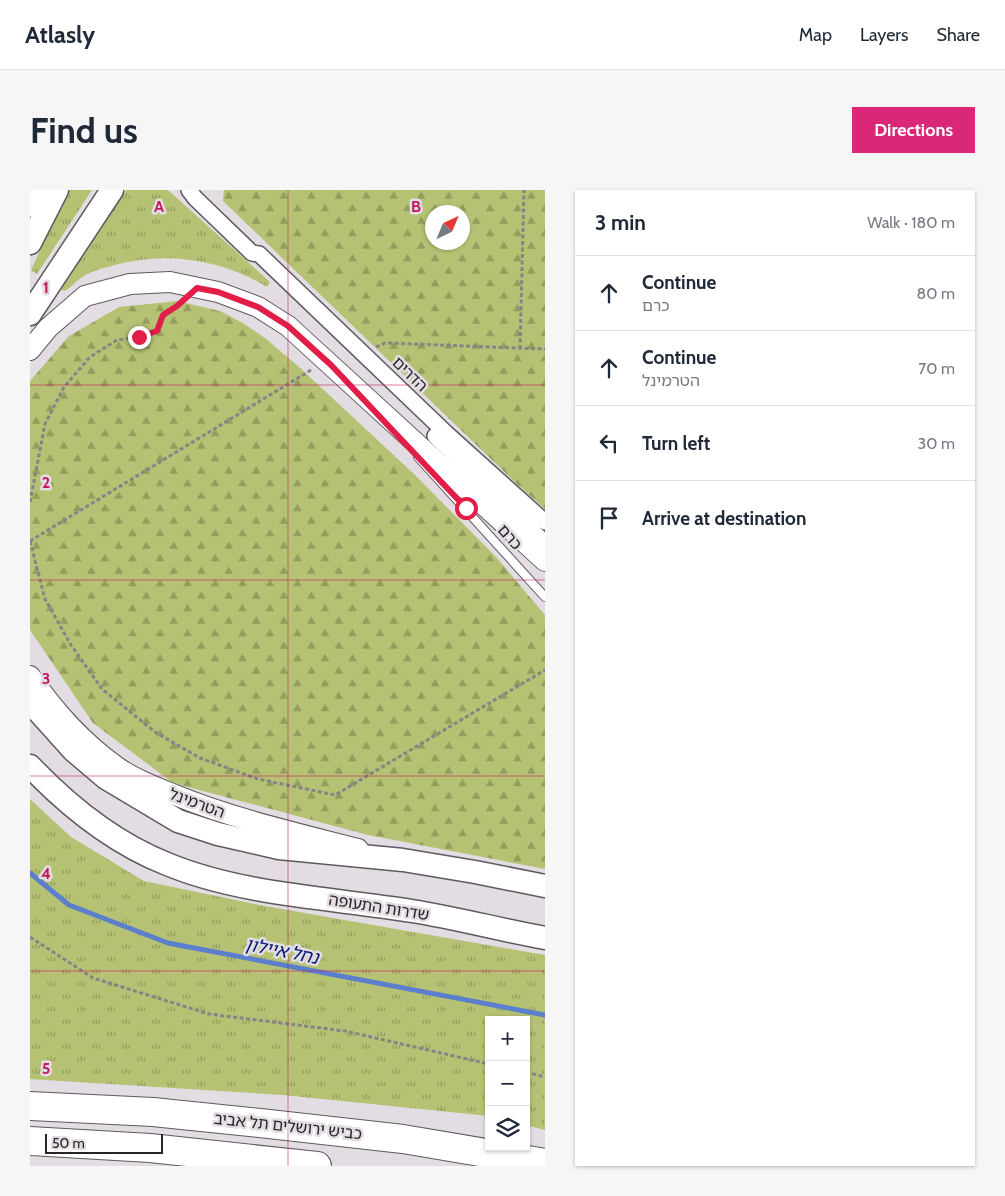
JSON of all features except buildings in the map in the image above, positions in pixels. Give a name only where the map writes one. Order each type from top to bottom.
[{"type":"highway","name":"כביש ירושלים תל אביב","points":[[30,1106],[153,1112],[279,1125],[403,1139],[545,1163]]},
{"type":"highway","points":[[30,1141],[150,1148],[317,1166]]},
{"type":"main road","points":[[30,243],[58,190]]},
{"type":"main road","points":[[30,314],[112,190]]},
{"type":"main road","points":[[30,702],[73,750],[106,778],[178,821],[218,834],[279,848],[403,860],[545,886]]},
{"type":"main road","name":"שדרות התעופה","points":[[30,766],[50,787],[84,817],[125,843],[167,864],[213,879],[265,890],[413,911],[545,938]]},
{"type":"street","points":[[30,209],[38,190]]},
{"type":"street","name":"הדרים","points":[[182,190],[192,194],[252,253],[254,259],[545,543]]},
{"type":"street","name":"הדרים","points":[[252,253],[259,254],[446,433],[545,522]]},
{"type":"street","points":[[30,350],[48,328],[85,296],[130,284],[170,282],[218,292],[258,307],[288,326],[545,561]]},
{"type":"street","name":"הטרמינל","points":[[30,676],[52,707],[86,743],[118,768],[156,787],[233,816],[403,860]]},
{"type":"lane","name":"כרם","points":[[331,365],[545,596]]},
{"type":"path","points":[[520,349],[524,190]]},
{"type":"path","points":[[30,502],[45,424],[64,387],[90,357],[117,340],[139,337],[157,331],[163,315],[177,306],[197,288]]},
{"type":"path","points":[[361,352],[385,344],[520,349],[545,348]]},
{"type":"path","points":[[331,365],[315,368],[303,374],[30,541],[45,599],[71,645],[102,689],[155,732],[200,758],[258,779],[335,794],[545,670]]},
{"type":"path","points":[[30,937],[93,978],[209,1014],[345,1031],[485,1063]]},
{"type":"path","points":[[530,1073],[545,1077]]},
{"type":"green space","points":[[68,190],[92,190],[37,274],[31,270]]},
{"type":"green space","points":[[126,190],[168,190],[270,282],[267,287],[249,277],[212,264],[173,258],[134,261],[115,265],[86,275],[64,291],[59,288]]},
{"type":"green space","points":[[224,190],[545,190],[545,509],[223,201]]},
{"type":"green space","points":[[177,301],[220,311],[243,323],[265,338],[298,366],[414,474],[496,557],[545,615],[545,869],[368,835],[173,783],[93,723],[30,630],[30,381],[69,336],[119,307]]},
{"type":"green space","points":[[30,799],[71,837],[144,881],[265,906],[545,955],[545,1130],[530,1126],[530,1016],[485,1016],[485,1116],[283,1095],[30,1079]]},
{"type":"waterway","name":"נחל איילון","points":[[30,873],[69,905],[168,943],[545,1015]]},
{"type":"route","points":[[139,337],[157,331],[163,315],[177,306],[197,288],[218,292],[258,307],[288,326],[331,365],[466,508]]}]
